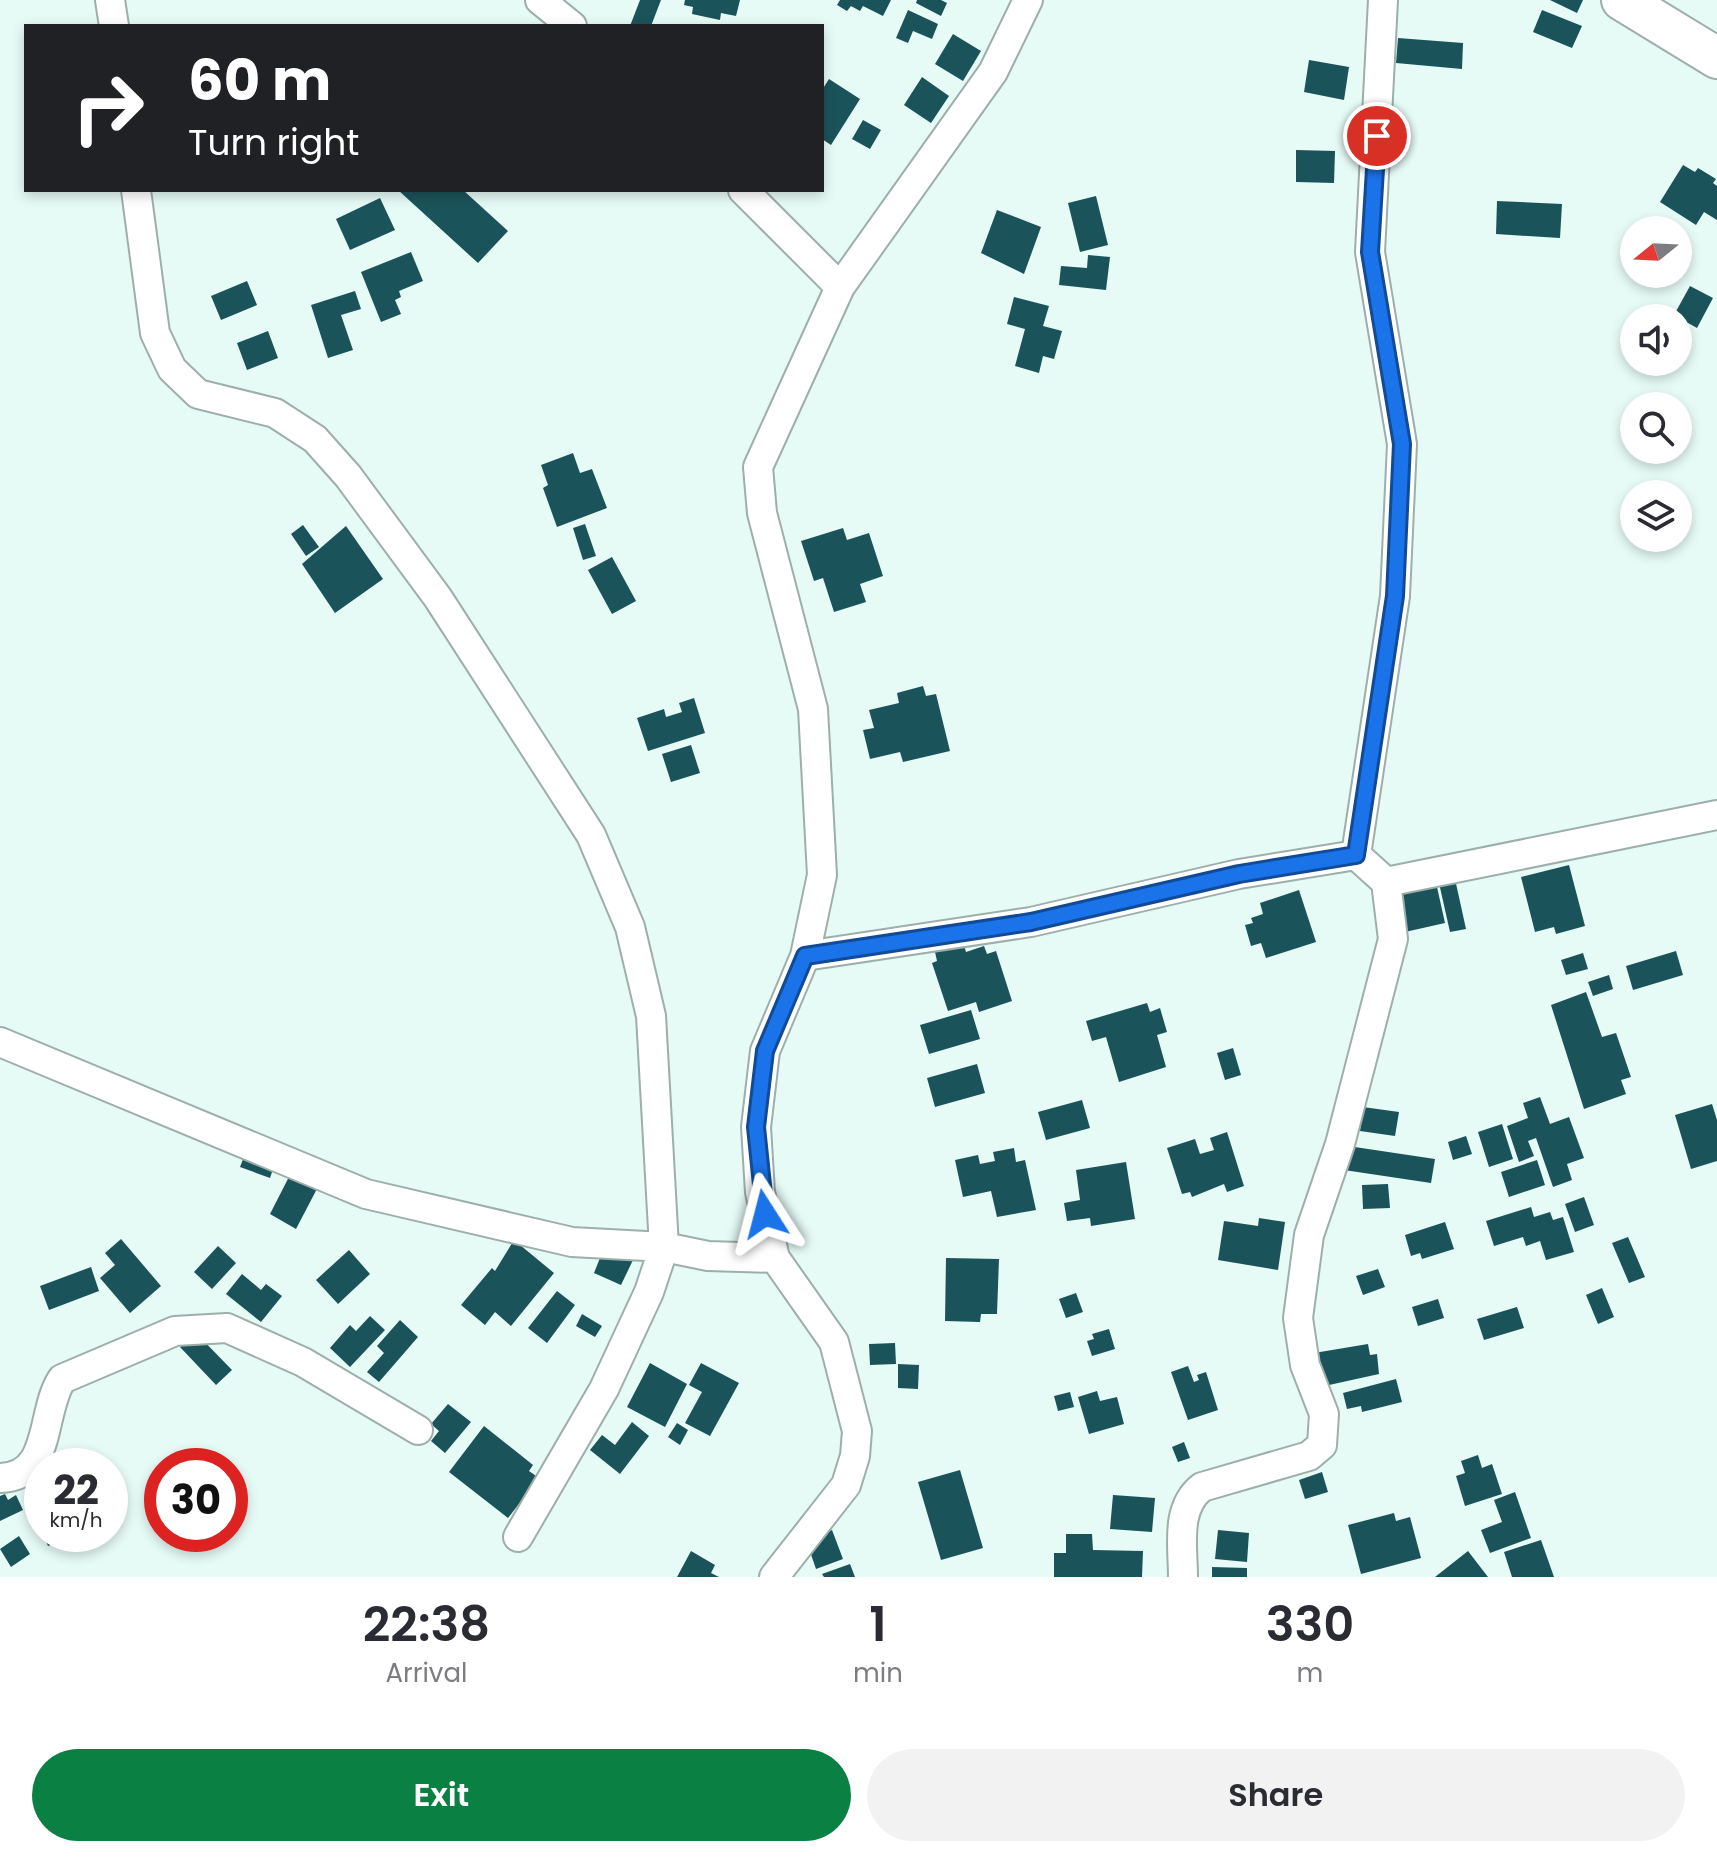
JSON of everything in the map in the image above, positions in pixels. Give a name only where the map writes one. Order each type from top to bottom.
[{"type":"street","points":[[110,0],[114,24]]},
{"type":"street","points":[[540,0],[570,24]]},
{"type":"street","points":[[774,1577],[846,1485],[855,1456],[857,1431],[834,1342],[775,1258],[760,1192],[756,1127],[765,1051],[805,956],[822,875],[813,709],[762,513],[758,467],[840,287],[993,72],[1028,0]]},
{"type":"street","points":[[1356,855],[1395,596],[1402,444],[1370,252],[1383,0]]},
{"type":"street","points":[[1622,0],[1717,58]]},
{"type":"street","points":[[136,192],[155,333],[172,369],[198,394],[275,413],[315,439],[348,476],[438,598],[591,835],[630,927],[651,1016],[664,1247],[649,1292],[604,1389],[518,1537]]},
{"type":"street","points":[[745,192],[840,287]]},
{"type":"street","points":[[1386,882],[1717,815]]},
{"type":"street","points":[[805,956],[1031,922],[1239,874],[1356,855]]},
{"type":"street","points":[[1183,1577],[1183,1510],[1188,1497],[1202,1487],[1309,1456],[1322,1445],[1324,1414],[1305,1365],[1298,1318],[1309,1235],[1340,1144],[1393,939],[1386,882],[1356,855]]},
{"type":"street","points":[[0,1042],[366,1194],[572,1242],[664,1247],[708,1256],[775,1258]]},
{"type":"street","points":[[0,1478],[13,1478],[28,1470],[38,1458],[53,1391],[62,1379],[175,1331],[227,1328],[303,1362],[418,1430]]},
{"type":"building","points":[[640,0],[661,0],[652,24],[631,24]]},
{"type":"building","points":[[685,0],[740,0],[736,16],[721,13],[720,20],[692,14],[693,7],[684,5]]},
{"type":"building","points":[[840,0],[891,0],[883,16],[863,6],[860,11],[851,6],[847,11],[837,5]]},
{"type":"building","points":[[917,0],[947,3],[941,16],[916,3]]},
{"type":"building","points":[[1550,0],[1583,0],[1577,13]]},
{"type":"building","points":[[908,10],[938,24],[932,39],[913,31],[908,43],[896,38]]},
{"type":"building","points":[[1542,10],[1582,26],[1572,48],[1533,32]]},
{"type":"building","points":[[953,34],[981,51],[963,81],[935,64]]},
{"type":"building","points":[[1398,38],[1463,43],[1462,69],[1396,63]]},
{"type":"building","points":[[1309,60],[1349,67],[1344,100],[1304,92]]},
{"type":"building","points":[[922,77],[949,96],[931,123],[904,105]]},
{"type":"building","points":[[829,79],[860,99],[831,145],[824,140],[824,87]]},
{"type":"building","points":[[863,120],[881,130],[870,149],[852,139]]},
{"type":"building","points":[[1296,150],[1335,151],[1334,183],[1296,182]]},
{"type":"building","points":[[1683,165],[1695,172],[1698,168],[1716,179],[1713,183],[1717,186],[1717,220],[1704,212],[1696,225],[1692,222],[1692,216],[1682,216],[1660,202]]},
{"type":"building","points":[[400,192],[465,192],[508,231],[478,263]]},
{"type":"building","points":[[1096,196],[1108,245],[1080,252],[1068,203]]},
{"type":"building","points":[[380,198],[395,230],[350,250],[336,219]]},
{"type":"building","points":[[1497,201],[1562,204],[1560,238],[1496,234]]},
{"type":"building","points":[[997,210],[1041,227],[1024,274],[981,253]]},
{"type":"building","points":[[411,252],[423,281],[399,291],[401,297],[395,300],[401,314],[381,322],[361,272]]},
{"type":"building","points":[[1088,255],[1110,257],[1106,290],[1059,285],[1061,266],[1087,268]]},
{"type":"building","points":[[247,281],[257,305],[221,320],[211,296]]},
{"type":"building","points":[[1692,287],[1713,298],[1697,328],[1692,325],[1692,304],[1680,304]]},
{"type":"building","points":[[355,291],[361,309],[341,315],[353,350],[328,358],[311,305]]},
{"type":"building","points":[[1014,297],[1049,306],[1043,326],[1062,331],[1054,359],[1043,356],[1039,373],[1015,366],[1025,329],[1007,324]]},
{"type":"building","points":[[268,331],[278,358],[247,370],[237,343]]},
{"type":"building","points":[[573,453],[580,473],[592,469],[607,508],[557,527],[543,488],[548,485],[541,465]]},
{"type":"building","points":[[585,524],[596,556],[583,560],[573,528]]},
{"type":"building","points":[[303,525],[319,547],[306,556],[291,534]]},
{"type":"building","points":[[346,526],[383,579],[335,613],[302,564]]},
{"type":"building","points":[[843,528],[847,540],[869,533],[883,576],[860,584],[866,602],[834,612],[823,578],[814,581],[801,541]]},
{"type":"building","points":[[612,557],[636,601],[612,614],[588,570]]},
{"type":"building","points":[[923,686],[926,696],[936,694],[950,751],[903,762],[900,752],[870,759],[863,730],[874,728],[869,710],[899,703],[897,693]]},
{"type":"building","points":[[694,698],[705,733],[648,751],[637,718],[664,709],[666,717],[682,712],[679,703]]},
{"type":"building","points":[[691,745],[700,773],[671,782],[662,754]]},
{"type":"building","points":[[1569,865],[1585,926],[1556,934],[1554,927],[1535,932],[1521,877]]},
{"type":"building","points":[[1435,878],[1445,923],[1405,932],[1396,886]]},
{"type":"building","points":[[1455,879],[1466,929],[1450,932],[1439,883]]},
{"type":"building","points":[[1299,890],[1316,942],[1266,958],[1261,943],[1251,946],[1245,925],[1253,923],[1251,918],[1263,914],[1260,903]]},
{"type":"building","points":[[963,942],[966,952],[984,946],[987,954],[996,951],[1012,1001],[979,1012],[976,1002],[948,1011],[932,963],[937,961],[935,952]]},
{"type":"building","points":[[1676,951],[1683,975],[1633,990],[1626,966]]},
{"type":"building","points":[[1583,953],[1588,969],[1566,975],[1561,960]]},
{"type":"building","points":[[1609,975],[1613,989],[1593,996],[1588,982]]},
{"type":"building","points":[[1586,992],[1602,1037],[1616,1033],[1631,1077],[1621,1080],[1626,1094],[1584,1109],[1551,1005]]},
{"type":"building","points":[[1147,1003],[1150,1012],[1160,1008],[1167,1032],[1157,1035],[1166,1067],[1119,1082],[1106,1037],[1092,1041],[1086,1021]]},
{"type":"building","points":[[971,1010],[980,1039],[929,1054],[920,1025]]},
{"type":"building","points":[[1233,1048],[1241,1075],[1225,1080],[1217,1053]]},
{"type":"building","points":[[977,1064],[985,1093],[935,1107],[927,1078]]},
{"type":"building","points":[[1540,1097],[1550,1124],[1569,1117],[1584,1158],[1567,1164],[1572,1180],[1553,1187],[1536,1138],[1528,1141],[1534,1156],[1519,1162],[1507,1126],[1528,1118],[1523,1103]]},
{"type":"building","points":[[1082,1100],[1090,1128],[1046,1140],[1038,1112]]},
{"type":"building","points":[[1712,1104],[1717,1120],[1717,1161],[1691,1169],[1675,1115]]},
{"type":"building","points":[[1363,1107],[1399,1112],[1395,1136],[1360,1131]]},
{"type":"building","points":[[1502,1124],[1513,1159],[1489,1167],[1478,1132]]},
{"type":"building","points":[[1227,1132],[1244,1186],[1227,1192],[1224,1184],[1192,1197],[1190,1192],[1182,1194],[1167,1148],[1195,1139],[1200,1154],[1214,1150],[1210,1138]]},
{"type":"building","points":[[1466,1136],[1472,1154],[1453,1160],[1448,1142]]},
{"type":"building","points":[[1348,1146],[1435,1159],[1431,1183],[1344,1170]]},
{"type":"building","points":[[1014,1148],[1016,1162],[1025,1160],[1036,1210],[997,1217],[991,1191],[963,1197],[955,1160],[978,1155],[980,1164],[995,1161],[993,1152]]},
{"type":"building","points":[[247,1149],[276,1160],[270,1178],[240,1167]]},
{"type":"building","points":[[1537,1160],[1545,1185],[1509,1197],[1501,1172]]},
{"type":"building","points":[[1126,1162],[1135,1219],[1091,1226],[1090,1218],[1067,1221],[1064,1203],[1080,1200],[1076,1170]]},
{"type":"building","points":[[293,1169],[320,1183],[296,1229],[270,1214]]},
{"type":"building","points":[[1388,1184],[1390,1208],[1363,1209],[1362,1185]]},
{"type":"building","points":[[1584,1197],[1594,1225],[1575,1232],[1565,1204]]},
{"type":"building","points":[[1531,1207],[1534,1217],[1550,1212],[1553,1220],[1563,1217],[1574,1252],[1546,1260],[1540,1241],[1526,1246],[1523,1237],[1494,1246],[1486,1221]]},
{"type":"building","points":[[1259,1218],[1285,1222],[1278,1270],[1218,1260],[1224,1221],[1258,1226]]},
{"type":"building","points":[[1445,1222],[1454,1249],[1422,1259],[1420,1253],[1411,1256],[1405,1235]]},
{"type":"building","points":[[1628,1237],[1645,1277],[1629,1283],[1612,1243]]},
{"type":"building","points":[[121,1239],[161,1286],[130,1313],[100,1278],[115,1265],[105,1253]]},
{"type":"building","points":[[514,1240],[554,1273],[511,1326],[495,1312],[485,1325],[461,1305],[492,1268],[495,1271]]},
{"type":"building","points":[[218,1246],[236,1263],[212,1289],[194,1272]]},
{"type":"building","points":[[604,1248],[633,1260],[621,1285],[594,1273]]},
{"type":"building","points":[[349,1250],[370,1274],[338,1304],[316,1280]]},
{"type":"building","points":[[946,1258],[999,1259],[997,1314],[981,1314],[980,1322],[945,1321]]},
{"type":"building","points":[[91,1267],[99,1291],[49,1310],[40,1286]]},
{"type":"building","points":[[1378,1269],[1385,1287],[1363,1295],[1356,1276]]},
{"type":"building","points":[[242,1274],[261,1290],[266,1284],[282,1296],[261,1322],[226,1294]]},
{"type":"building","points":[[1602,1288],[1614,1317],[1598,1324],[1586,1295]]},
{"type":"building","points":[[557,1291],[575,1305],[547,1343],[528,1328]]},
{"type":"building","points":[[1076,1293],[1083,1312],[1066,1318],[1059,1299]]},
{"type":"building","points":[[1438,1299],[1444,1318],[1418,1326],[1412,1307]]},
{"type":"building","points":[[1517,1307],[1524,1328],[1484,1340],[1477,1319]]},
{"type":"building","points":[[582,1314],[602,1326],[595,1337],[576,1326]]},
{"type":"building","points":[[370,1316],[385,1330],[350,1367],[330,1348],[350,1325],[356,1331]]},
{"type":"building","points":[[400,1320],[418,1337],[379,1382],[367,1372],[384,1353],[377,1346]]},
{"type":"building","points":[[1109,1329],[1115,1349],[1092,1356],[1087,1341],[1094,1339],[1092,1334]]},
{"type":"building","points":[[195,1332],[232,1370],[216,1385],[180,1347]]},
{"type":"building","points":[[895,1343],[896,1364],[870,1365],[869,1344]]},
{"type":"building","points":[[1368,1344],[1370,1355],[1377,1354],[1379,1374],[1320,1387],[1314,1353]]},
{"type":"building","points":[[650,1363],[687,1384],[665,1427],[627,1407]]},
{"type":"building","points":[[701,1363],[739,1383],[710,1436],[685,1423],[702,1392],[689,1385]]},
{"type":"building","points":[[898,1364],[919,1365],[918,1389],[898,1388]]},
{"type":"building","points":[[1188,1366],[1194,1382],[1199,1380],[1197,1375],[1206,1372],[1218,1410],[1188,1420],[1171,1372]]},
{"type":"building","points":[[1396,1379],[1402,1402],[1362,1412],[1361,1406],[1347,1409],[1343,1393]]},
{"type":"building","points":[[1097,1391],[1100,1401],[1117,1397],[1124,1424],[1089,1434],[1078,1397]]},
{"type":"building","points":[[1070,1392],[1074,1407],[1058,1411],[1054,1396]]},
{"type":"building","points":[[448,1404],[471,1422],[445,1453],[431,1441],[439,1431],[431,1424]]},
{"type":"building","points":[[632,1422],[649,1436],[620,1474],[590,1450],[602,1435],[615,1445]]},
{"type":"building","points":[[677,1423],[688,1430],[680,1445],[668,1437]]},
{"type":"building","points":[[484,1426],[533,1465],[529,1471],[539,1478],[508,1518],[449,1472]]},
{"type":"building","points":[[1184,1442],[1190,1458],[1178,1462],[1172,1447]]},
{"type":"building","points":[[1478,1455],[1482,1468],[1492,1464],[1502,1494],[1465,1506],[1456,1476],[1465,1473],[1461,1461]]},
{"type":"building","points":[[960,1470],[983,1548],[941,1560],[918,1482]]},
{"type":"building","points":[[1322,1472],[1328,1492],[1305,1499],[1299,1480]]},
{"type":"building","points":[[1515,1492],[1531,1538],[1490,1553],[1481,1530],[1502,1522],[1494,1500]]},
{"type":"building","points":[[5,1494],[8,1500],[16,1495],[23,1510],[0,1521],[0,1496]]},
{"type":"building","points":[[1113,1495],[1155,1498],[1152,1532],[1110,1529]]},
{"type":"building","points":[[1394,1513],[1396,1521],[1410,1517],[1421,1558],[1361,1574],[1348,1525]]},
{"type":"building","points":[[832,1530],[843,1559],[816,1569],[806,1540]]},
{"type":"building","points":[[1218,1530],[1249,1533],[1247,1562],[1215,1559]]},
{"type":"building","points":[[1066,1534],[1092,1534],[1093,1550],[1143,1551],[1142,1577],[1054,1577],[1054,1553],[1066,1553]]},
{"type":"building","points":[[19,1536],[24,1552],[30,1554],[11,1567],[0,1549]]},
{"type":"building","points":[[1541,1540],[1554,1577],[1512,1577],[1504,1552]]},
{"type":"building","points":[[691,1551],[715,1565],[711,1573],[719,1577],[677,1577]]},
{"type":"building","points":[[1468,1551],[1488,1577],[1435,1577]]},
{"type":"building","points":[[850,1564],[855,1577],[824,1577],[822,1574]]},
{"type":"building","points":[[1212,1567],[1247,1568],[1247,1577],[1212,1577]]},
{"type":"route","points":[[765,1214],[760,1192],[756,1127],[765,1051],[805,956],[1031,922],[1239,874],[1356,855],[1395,596],[1402,444],[1370,252],[1377,136]]}]
